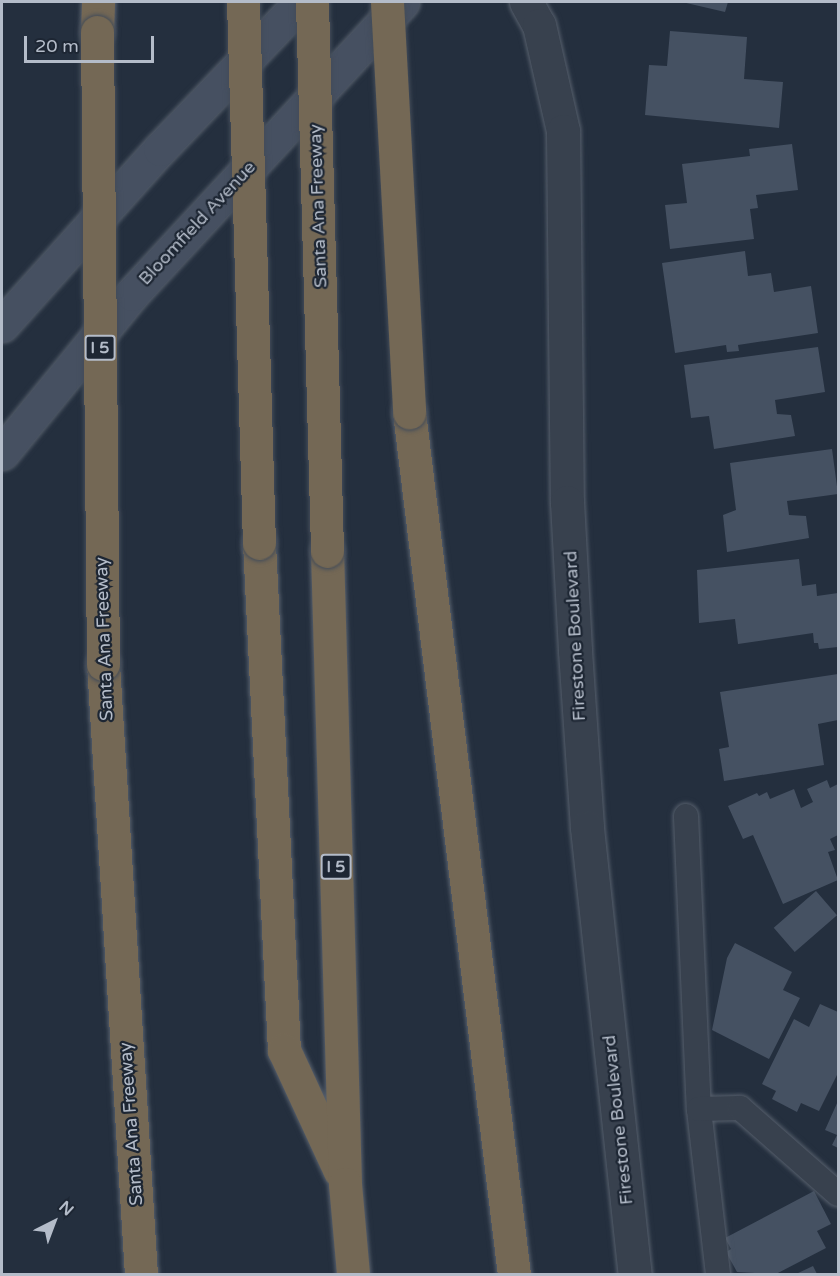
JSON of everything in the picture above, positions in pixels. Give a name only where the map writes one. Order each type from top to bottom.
[{"type":"highway","points":[[243,2],[260,543],[284,1050],[345,1184]]},
{"type":"highway","name":"Santa Ana Freeway","points":[[312,2],[345,1184],[353,1275]]},
{"type":"highway","points":[[387,2],[409,412],[514,1275]]},
{"type":"highway","name":"Santa Ana Freeway","points":[[97,17],[103,664],[141,1275]]},
{"type":"main road","points":[[2,325],[160,149],[301,2]]},
{"type":"main road","name":"Bloomfield Avenue","points":[[2,453],[132,294],[402,2]]},
{"type":"street","name":"Firestone Boulevard","points":[[526,2],[539,25],[563,131],[567,502],[575,651],[587,828],[635,1275]]},
{"type":"lane","points":[[686,816],[699,1109],[718,1275]]},
{"type":"lane","points":[[699,1109],[740,1108],[838,1194]]},
{"type":"building","points":[[682,2],[728,2],[725,12]]},
{"type":"building","points":[[670,31],[747,37],[744,79],[783,82],[779,128],[645,115],[649,65],[667,66]]},
{"type":"building","points":[[792,144],[798,190],[756,195],[758,208],[750,209],[754,239],[670,249],[665,205],[687,203],[682,164],[750,156],[749,149]]},
{"type":"building","points":[[745,251],[748,276],[771,273],[774,292],[811,286],[818,333],[738,345],[739,351],[727,352],[726,345],[675,353],[662,263]]},
{"type":"building","points":[[818,347],[825,392],[775,400],[777,414],[791,415],[795,436],[714,449],[709,416],[691,418],[684,365]]},
{"type":"building","points":[[832,449],[838,494],[787,501],[789,515],[806,516],[809,538],[727,552],[723,515],[736,510],[730,463]]},
{"type":"building","points":[[799,559],[802,586],[816,584],[817,596],[838,593],[838,647],[819,649],[818,643],[814,643],[813,633],[738,644],[735,619],[699,623],[697,570]]},
{"type":"building","points":[[838,674],[838,720],[818,724],[824,765],[724,781],[719,749],[729,747],[720,692]]},
{"type":"building","points":[[827,780],[830,788],[838,784],[838,835],[830,839],[835,850],[828,852],[838,880],[783,904],[753,835],[743,839],[728,806],[757,793],[759,796],[767,792],[770,799],[794,789],[801,808],[813,802],[807,789]]},
{"type":"building","points":[[816,891],[837,915],[795,952],[774,928]]},
{"type":"building","points":[[735,943],[792,972],[783,990],[800,998],[769,1059],[712,1030],[727,958]]},
{"type":"building","points":[[820,1004],[838,1012],[838,1073],[819,1111],[801,1103],[797,1112],[772,1099],[776,1091],[762,1084],[794,1019],[809,1027]]},
{"type":"building","points":[[838,1101],[838,1148],[832,1145],[837,1135],[825,1130]]},
{"type":"building","points":[[814,1191],[831,1224],[817,1231],[826,1248],[776,1274],[737,1272],[726,1252],[731,1249],[725,1238]]},
{"type":"building","points":[[813,1266],[817,1274],[796,1274]]}]
